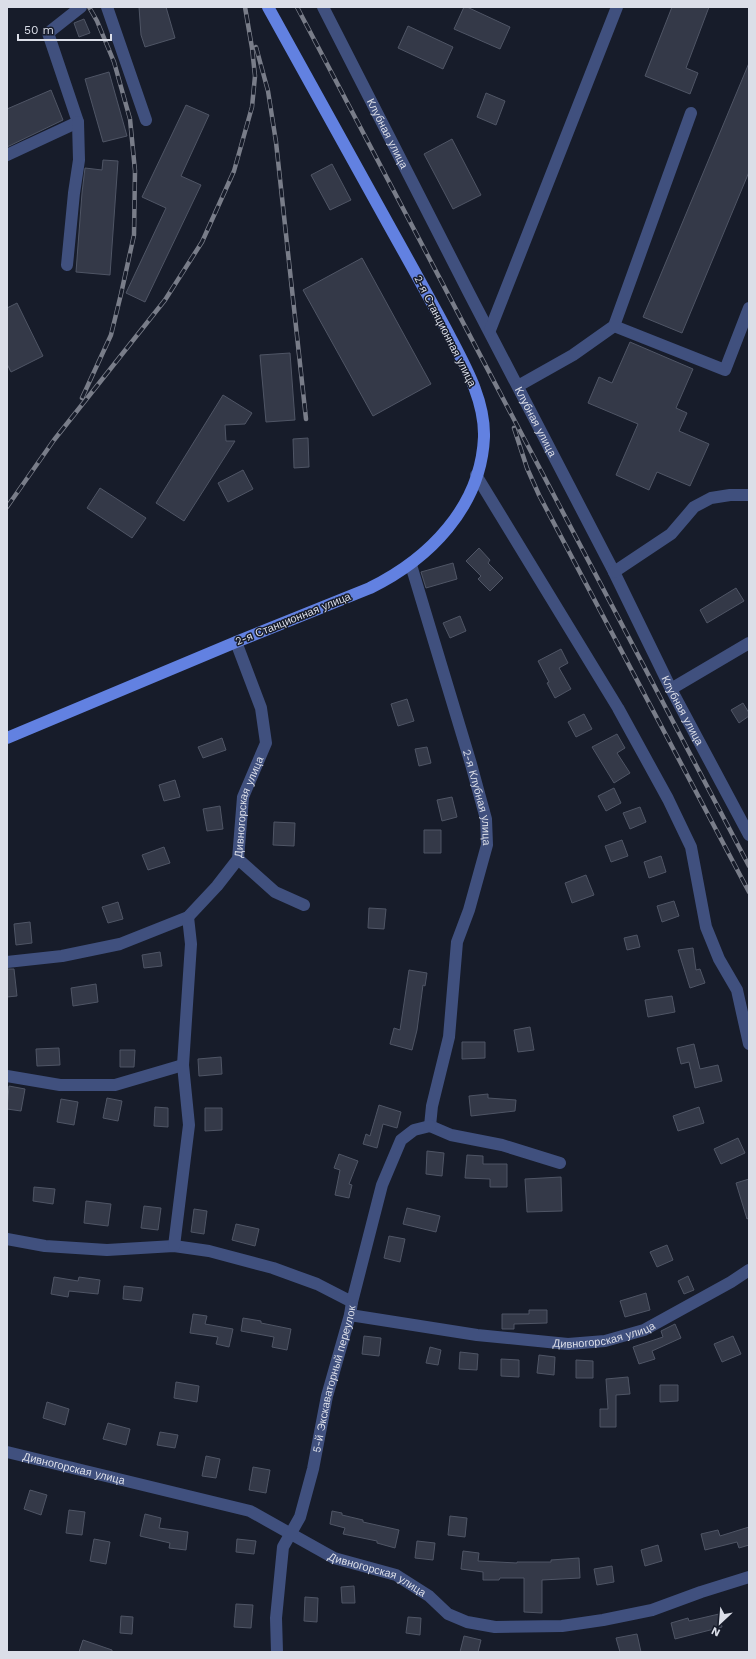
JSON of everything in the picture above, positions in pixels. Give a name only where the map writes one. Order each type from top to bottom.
[{"type":"main road","name":"2-я Станционная улица","points":[[7,738],[390,579],[411,565],[429,550],[450,526],[465,503],[476,475],[484,436],[481,409],[472,379],[434,306],[268,7]]},
{"type":"street","points":[[67,265],[74,193],[80,160],[78,122],[48,33],[81,7]]},
{"type":"street","points":[[106,7],[146,120]]},
{"type":"street","name":"Клубная улица","points":[[323,7],[614,572],[671,689],[749,835]]},
{"type":"street","points":[[490,330],[617,7]]},
{"type":"street","points":[[518,386],[573,355],[614,326],[691,113]]},
{"type":"street","points":[[7,155],[78,122]]},
{"type":"street","points":[[614,326],[725,370],[749,308]]},
{"type":"street","points":[[476,475],[618,708],[668,799],[691,847],[706,928],[719,959],[737,990],[749,1044]]},
{"type":"street","points":[[614,572],[671,534],[694,507],[711,498],[730,495],[749,495]]},
{"type":"street","name":"2-я Клубная улица","points":[[411,565],[473,770],[486,819],[487,846],[469,910],[457,942],[449,1037],[435,1092],[430,1126]]},
{"type":"street","name":"Дивногорская улица","points":[[7,962],[62,956],[120,944],[188,917],[217,886],[238,859],[244,797],[266,743],[261,708],[236,642]]},
{"type":"street","points":[[671,689],[749,643]]},
{"type":"street","points":[[238,859],[274,892],[304,905]]},
{"type":"street","points":[[174,1246],[189,1125],[183,1065],[191,944],[188,917]]},
{"type":"street","points":[[7,1076],[60,1085],[115,1084],[183,1065]]},
{"type":"street","points":[[430,1126],[451,1135],[502,1145],[560,1163]]},
{"type":"street","name":"5-й Экскаваторный переулок","points":[[278,1652],[276,1618],[283,1547],[300,1517],[313,1469],[327,1396],[350,1315],[382,1185],[401,1140],[414,1130],[430,1126]]},
{"type":"street","points":[[7,1239],[45,1246],[107,1250],[174,1246],[209,1251],[273,1268],[317,1284],[352,1302]]},
{"type":"street","name":"Дивногорская улица","points":[[350,1315],[476,1335],[568,1344],[605,1341],[644,1330],[731,1282],[749,1270]]},
{"type":"street","name":"Дивногорская улица","points":[[7,1452],[250,1511],[334,1558],[396,1575],[429,1596],[448,1614],[467,1622],[494,1627],[562,1626],[603,1620],[652,1610],[701,1592],[749,1577]]},
{"type":"building","points":[[139,7],[166,7],[175,38],[145,47],[141,35]]},
{"type":"building","points":[[464,7],[510,27],[500,49],[454,29]]},
{"type":"building","points":[[672,7],[709,7],[686,68],[698,73],[690,94],[645,76]]},
{"type":"building","points":[[84,19],[90,33],[79,37],[74,23]]},
{"type":"building","points":[[408,26],[453,47],[443,69],[398,48]]},
{"type":"building","points":[[749,63],[749,172],[682,333],[643,317]]},
{"type":"building","points":[[109,72],[127,136],[103,142],[85,79]]},
{"type":"building","points":[[51,90],[63,120],[7,147],[7,109]]},
{"type":"building","points":[[486,93],[505,101],[496,125],[477,117]]},
{"type":"building","points":[[186,105],[209,115],[181,176],[201,185],[145,302],[126,293],[166,208],[142,197]]},
{"type":"building","points":[[452,139],[481,195],[453,209],[424,154]]},
{"type":"building","points":[[103,160],[118,161],[110,275],[76,272],[85,168],[102,170]]},
{"type":"building","points":[[332,164],[351,200],[330,210],[311,175]]},
{"type":"building","points":[[362,258],[431,384],[373,416],[303,290]]},
{"type":"building","points":[[17,303],[43,356],[11,372],[7,364],[7,308]]},
{"type":"building","points":[[630,342],[693,369],[676,408],[687,413],[679,431],[709,444],[690,486],[657,472],[649,490],[616,475],[638,424],[588,403],[599,377],[612,383]]},
{"type":"building","points":[[290,353],[295,420],[266,422],[260,355]]},
{"type":"building","points":[[223,395],[252,413],[245,424],[225,425],[226,441],[235,441],[184,521],[156,503]]},
{"type":"building","points":[[308,438],[309,467],[294,468],[293,439]]},
{"type":"building","points":[[243,470],[253,489],[228,502],[218,483]]},
{"type":"building","points":[[100,488],[146,518],[132,538],[87,508]]},
{"type":"building","points":[[479,548],[490,560],[488,563],[503,578],[490,591],[478,579],[481,576],[466,561]]},
{"type":"building","points":[[453,563],[457,579],[426,588],[421,572]]},
{"type":"building","points":[[736,588],[744,601],[707,623],[700,610]]},
{"type":"building","points":[[460,616],[466,631],[450,638],[443,623]]},
{"type":"building","points":[[561,649],[568,663],[559,668],[571,689],[555,698],[547,683],[549,682],[538,661]]},
{"type":"building","points":[[407,699],[414,721],[398,726],[391,704]]},
{"type":"building","points":[[743,703],[749,713],[749,716],[739,723],[731,710]]},
{"type":"building","points":[[584,714],[592,729],[576,737],[568,722]]},
{"type":"building","points":[[617,734],[625,748],[617,753],[630,773],[614,783],[592,747]]},
{"type":"building","points":[[222,738],[226,750],[203,758],[198,747]]},
{"type":"building","points":[[427,747],[431,763],[419,766],[415,749]]},
{"type":"building","points":[[175,780],[180,797],[164,801],[159,785]]},
{"type":"building","points":[[614,788],[621,803],[606,811],[598,796]]},
{"type":"building","points":[[452,797],[457,817],[442,821],[437,800]]},
{"type":"building","points":[[220,806],[223,829],[207,831],[203,809]]},
{"type":"building","points":[[640,807],[646,822],[630,829],[623,813]]},
{"type":"building","points":[[274,822],[295,823],[294,846],[273,845]]},
{"type":"building","points":[[424,830],[441,830],[441,853],[424,853]]},
{"type":"building","points":[[622,840],[628,856],[611,862],[605,846]]},
{"type":"building","points":[[164,847],[170,863],[148,870],[142,855]]},
{"type":"building","points":[[661,856],[666,872],[649,878],[644,862]]},
{"type":"building","points":[[586,875],[594,895],[572,903],[565,883]]},
{"type":"building","points":[[674,901],[679,916],[662,922],[657,906]]},
{"type":"building","points":[[118,902],[123,919],[108,923],[102,907]]},
{"type":"building","points":[[369,908],[386,909],[384,929],[368,928]]},
{"type":"building","points":[[30,922],[32,943],[16,945],[14,924]]},
{"type":"building","points":[[637,935],[640,947],[627,950],[624,938]]},
{"type":"building","points":[[693,948],[696,970],[700,969],[705,983],[690,988],[678,950]]},
{"type":"building","points":[[160,952],[162,966],[144,968],[142,955]]},
{"type":"building","points":[[7,969],[14,969],[17,996],[7,997]]},
{"type":"building","points":[[409,970],[427,973],[425,986],[423,985],[417,1030],[412,1050],[390,1044],[394,1028],[400,1030]]},
{"type":"building","points":[[96,984],[98,1002],[73,1006],[71,988]]},
{"type":"building","points":[[672,996],[675,1012],[648,1017],[645,1000]]},
{"type":"building","points":[[530,1027],[534,1050],[518,1052],[514,1030]]},
{"type":"building","points":[[462,1042],[485,1042],[485,1058],[462,1059]]},
{"type":"building","points":[[694,1044],[700,1069],[718,1065],[722,1081],[695,1088],[689,1062],[681,1064],[677,1048]]},
{"type":"building","points":[[59,1048],[60,1065],[37,1066],[36,1049]]},
{"type":"building","points":[[120,1050],[135,1050],[134,1067],[120,1067]]},
{"type":"building","points":[[221,1057],[222,1074],[199,1076],[198,1059]]},
{"type":"building","points":[[9,1086],[25,1089],[21,1111],[7,1109]]},
{"type":"building","points":[[488,1094],[488,1098],[516,1100],[515,1111],[471,1116],[469,1096]]},
{"type":"building","points":[[107,1098],[122,1101],[118,1121],[103,1118]]},
{"type":"building","points":[[61,1099],[78,1102],[74,1125],[57,1122]]},
{"type":"building","points":[[379,1105],[401,1112],[397,1128],[383,1124],[377,1148],[363,1144],[366,1134],[370,1136]]},
{"type":"building","points":[[155,1107],[168,1108],[168,1127],[154,1126]]},
{"type":"building","points":[[699,1107],[704,1123],[678,1131],[673,1116]]},
{"type":"building","points":[[205,1108],[222,1108],[222,1130],[205,1131]]},
{"type":"building","points":[[738,1138],[745,1153],[721,1164],[714,1149]]},
{"type":"building","points":[[427,1151],[444,1153],[442,1176],[426,1174]]},
{"type":"building","points":[[339,1154],[358,1161],[349,1184],[352,1185],[349,1198],[335,1195],[340,1170],[334,1168]]},
{"type":"building","points":[[467,1155],[483,1156],[483,1164],[507,1164],[507,1187],[490,1187],[490,1179],[465,1178]]},
{"type":"building","points":[[561,1177],[562,1211],[527,1212],[525,1179]]},
{"type":"building","points":[[749,1179],[749,1218],[747,1219],[736,1183]]},
{"type":"building","points":[[34,1187],[55,1189],[53,1204],[33,1201]]},
{"type":"building","points":[[86,1201],[111,1204],[108,1226],[84,1223]]},
{"type":"building","points":[[144,1206],[161,1208],[158,1230],[141,1228]]},
{"type":"building","points":[[407,1208],[440,1216],[436,1232],[403,1224]]},
{"type":"building","points":[[194,1209],[207,1211],[204,1234],[191,1232]]},
{"type":"building","points":[[236,1224],[259,1229],[255,1246],[232,1240]]},
{"type":"building","points":[[389,1236],[405,1239],[400,1262],[384,1258]]},
{"type":"building","points":[[667,1245],[673,1260],[657,1267],[650,1252]]},
{"type":"building","points":[[688,1276],[694,1290],[684,1294],[678,1281]]},
{"type":"building","points":[[54,1277],[78,1281],[79,1277],[100,1280],[98,1294],[69,1291],[68,1297],[51,1294]]},
{"type":"building","points":[[124,1286],[143,1288],[141,1301],[123,1299]]},
{"type":"building","points":[[646,1293],[650,1310],[625,1317],[620,1301]]},
{"type":"building","points":[[529,1310],[547,1310],[547,1323],[514,1324],[514,1329],[502,1329],[502,1314],[529,1314]]},
{"type":"building","points":[[193,1314],[207,1316],[205,1324],[233,1329],[229,1347],[216,1344],[218,1337],[190,1333]]},
{"type":"building","points":[[243,1318],[291,1329],[287,1350],[272,1347],[274,1337],[241,1331]]},
{"type":"building","points":[[675,1324],[681,1338],[652,1351],[655,1359],[639,1364],[633,1347],[663,1337],[661,1331]]},
{"type":"building","points":[[364,1336],[381,1338],[379,1356],[362,1354]]},
{"type":"building","points":[[733,1336],[741,1354],[722,1362],[714,1344]]},
{"type":"building","points":[[430,1347],[441,1350],[438,1365],[426,1363]]},
{"type":"building","points":[[460,1352],[478,1354],[477,1370],[459,1369]]},
{"type":"building","points":[[539,1355],[555,1357],[554,1375],[537,1373]]},
{"type":"building","points":[[501,1359],[519,1360],[519,1377],[501,1376]]},
{"type":"building","points":[[576,1360],[593,1361],[593,1378],[576,1378]]},
{"type":"building","points":[[628,1377],[630,1394],[616,1395],[616,1427],[600,1427],[600,1409],[608,1409],[606,1379]]},
{"type":"building","points":[[176,1382],[199,1386],[197,1402],[174,1398]]},
{"type":"building","points":[[660,1385],[678,1385],[678,1401],[660,1402]]},
{"type":"building","points":[[47,1402],[69,1409],[65,1425],[43,1418]]},
{"type":"building","points":[[108,1423],[130,1429],[126,1445],[103,1439]]},
{"type":"building","points":[[160,1432],[178,1435],[175,1448],[157,1445]]},
{"type":"building","points":[[206,1456],[220,1459],[216,1478],[202,1476]]},
{"type":"building","points":[[253,1467],[270,1470],[266,1493],[249,1490]]},
{"type":"building","points":[[30,1490],[47,1495],[41,1515],[24,1509]]},
{"type":"building","points":[[69,1510],[85,1512],[82,1535],[66,1533]]},
{"type":"building","points":[[332,1511],[363,1520],[363,1522],[399,1530],[395,1548],[377,1543],[377,1541],[343,1534],[345,1528],[330,1524]]},
{"type":"building","points":[[145,1514],[161,1518],[159,1528],[188,1532],[186,1550],[169,1548],[170,1543],[140,1536]]},
{"type":"building","points":[[450,1516],[467,1518],[465,1537],[448,1535]]},
{"type":"building","points":[[749,1527],[749,1545],[739,1548],[737,1542],[705,1550],[701,1534],[718,1530],[720,1536]]},
{"type":"building","points":[[94,1539],[110,1542],[106,1564],[90,1561]]},
{"type":"building","points":[[237,1539],[256,1541],[254,1554],[236,1552]]},
{"type":"building","points":[[417,1541],[435,1543],[433,1560],[415,1558]]},
{"type":"building","points":[[658,1545],[662,1561],[645,1566],[641,1550]]},
{"type":"building","points":[[463,1551],[479,1553],[478,1561],[517,1563],[551,1562],[551,1560],[579,1558],[580,1578],[542,1580],[542,1613],[524,1612],[524,1578],[483,1580],[483,1572],[461,1569]]},
{"type":"building","points":[[612,1566],[614,1582],[597,1585],[594,1569]]},
{"type":"building","points":[[354,1586],[355,1603],[342,1603],[341,1587]]},
{"type":"building","points":[[305,1597],[318,1598],[317,1622],[304,1621]]},
{"type":"building","points":[[236,1604],[253,1605],[251,1628],[234,1627]]},
{"type":"building","points":[[719,1614],[722,1627],[675,1639],[671,1623],[688,1618],[689,1621]]},
{"type":"building","points":[[121,1616],[133,1617],[132,1634],[120,1633]]},
{"type":"building","points":[[408,1617],[421,1618],[420,1635],[406,1633]]},
{"type":"building","points":[[637,1634],[641,1652],[620,1652],[616,1638]]},
{"type":"building","points":[[464,1636],[481,1640],[478,1652],[460,1652]]},
{"type":"building","points":[[83,1640],[112,1650],[112,1652],[79,1652]]},
{"type":"railway","points":[[82,398],[111,335],[134,235],[135,171],[130,119],[114,62],[97,21],[89,7]]},
{"type":"railway","points":[[7,507],[54,440],[165,300],[202,242],[234,171],[252,107],[255,76],[245,7]]},
{"type":"railway","points":[[297,7],[749,866]]},
{"type":"railway","points":[[256,47],[268,91],[276,142],[306,419]]},
{"type":"railway","points":[[514,428],[527,468],[539,495],[749,892]]}]
